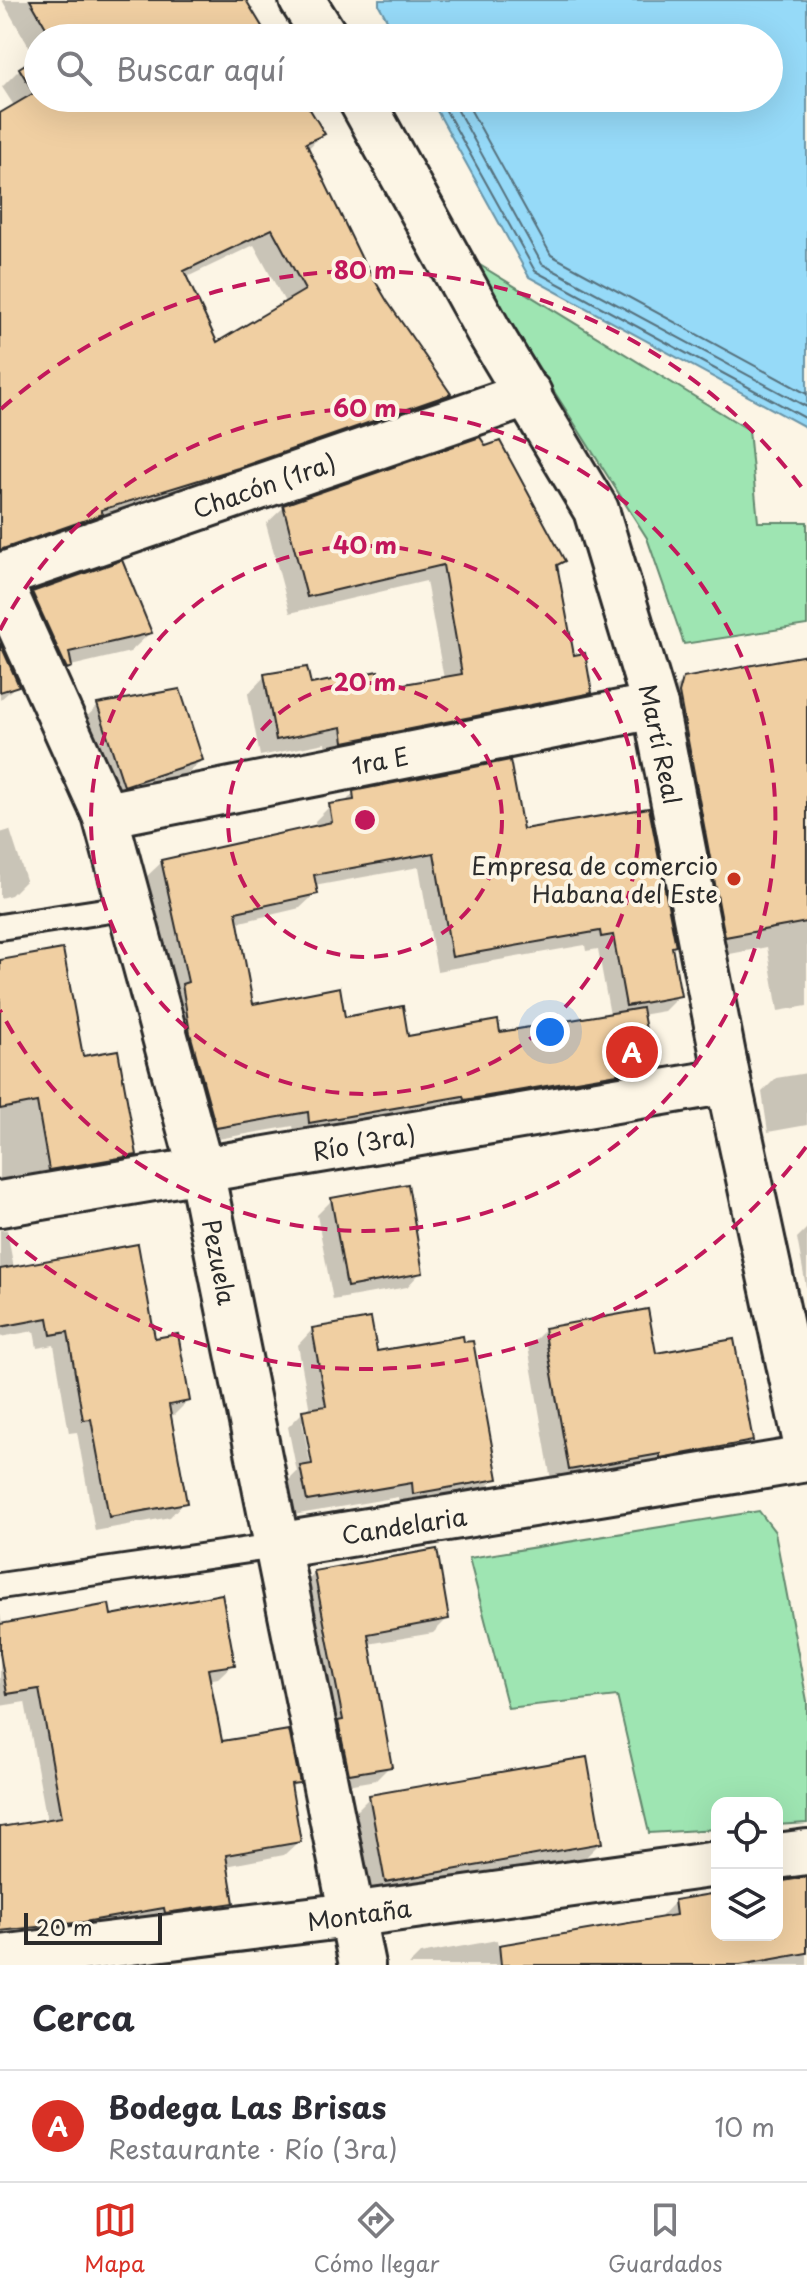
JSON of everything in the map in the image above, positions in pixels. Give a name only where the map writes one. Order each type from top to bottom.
[{"type":"street","points":[[302,0],[317,24]]},
{"type":"street","name":"Martí Real","points":[[368,112],[488,330],[596,510],[655,706],[728,1081],[807,1447]]},
{"type":"street","name":"Chacón (1ra)","points":[[0,579],[529,394]]},
{"type":"street","name":"Pezuela","points":[[0,579],[105,815],[201,1170],[362,1965]]},
{"type":"street","name":"1ra E","points":[[105,815],[655,706]]},
{"type":"street","name":"Río (3ra)","points":[[0,1204],[728,1081]]},
{"type":"street","name":"Candelaria","points":[[276,1546],[807,1459]]},
{"type":"street","points":[[783,1855],[807,1852]]},
{"type":"street","name":"Montaña","points":[[0,1958],[350,1915],[711,1865]]},
{"type":"lane","points":[[0,927],[130,907]]},
{"type":"lane","name":"Candelaria","points":[[0,1586],[276,1546]]},
{"type":"green space","points":[[470,259],[749,430],[758,522],[807,522],[807,625],[684,644],[647,538]]},
{"type":"green space","points":[[759,1511],[775,1532],[807,1701],[807,1823],[783,1825],[783,1797],[711,1797],[711,1829],[649,1833],[617,1696],[508,1708],[469,1558]]},
{"type":"water","points":[[379,0],[807,0],[807,428],[529,277],[438,112],[783,112],[783,24],[389,24]]},
{"type":"building","points":[[30,0],[246,0],[261,24],[44,24]]},
{"type":"building","points":[[24,99],[24,112],[312,112],[325,134],[306,143],[361,257],[387,301],[451,394],[238,468],[101,510],[103,514],[0,550],[0,113]],"holes":[[[272,229],[305,290],[217,342],[184,271]]]},
{"type":"building","points":[[480,437],[486,446],[500,441],[565,561],[557,565],[574,655],[585,653],[592,693],[344,742],[342,727],[276,740],[264,674],[307,667],[311,684],[378,671],[381,688],[462,674],[443,565],[307,597],[283,505]]},
{"type":"building","points":[[122,560],[152,633],[69,652],[72,667],[67,669],[32,592]]},
{"type":"building","points":[[0,643],[19,686],[0,692]]},
{"type":"building","points":[[807,655],[807,922],[725,937],[679,693],[683,678]]},
{"type":"building","points":[[180,689],[203,760],[124,786],[97,704]]},
{"type":"building","points":[[510,760],[523,829],[649,808],[676,946],[672,947],[681,996],[626,1006],[613,935],[601,937],[600,931],[452,957],[434,853],[314,875],[318,894],[236,912],[253,1004],[340,987],[345,1017],[403,1006],[408,1036],[498,1020],[500,1032],[642,1008],[653,1068],[309,1123],[308,1112],[216,1128],[190,1033],[182,984],[188,982],[161,860],[332,822],[329,804],[354,800],[353,791]]},
{"type":"building","points":[[63,949],[83,1056],[118,1050],[137,1155],[49,1170],[37,1102],[0,1109],[0,960]]},
{"type":"building","points":[[408,1184],[423,1273],[347,1287],[331,1198]]},
{"type":"building","points":[[138,1244],[155,1338],[178,1334],[190,1401],[169,1405],[187,1503],[109,1517],[91,1419],[83,1420],[68,1332],[51,1335],[48,1318],[0,1327],[0,1269]]},
{"type":"building","points":[[648,1309],[656,1353],[734,1339],[753,1441],[569,1470],[544,1328]]},
{"type":"building","points":[[371,1318],[377,1351],[463,1336],[464,1342],[473,1341],[498,1479],[413,1494],[412,1483],[307,1501],[300,1466],[312,1464],[302,1410],[326,1406],[312,1328]]},
{"type":"building","points":[[437,1549],[449,1619],[368,1634],[392,1767],[349,1774],[338,1721],[343,1720],[314,1571]]},
{"type":"building","points":[[222,1594],[235,1665],[208,1669],[222,1741],[289,1730],[300,1783],[291,1784],[301,1842],[226,1855],[234,1903],[165,1913],[164,1908],[84,1922],[0,1931],[0,1827],[62,1817],[39,1689],[7,1694],[0,1653],[0,1624],[109,1604],[111,1615]]},
{"type":"building","points":[[587,1757],[602,1843],[385,1882],[369,1795]]},
{"type":"building","points":[[807,1877],[807,1953],[740,1965],[501,1965],[499,1945],[676,1915],[674,1900],[711,1894],[711,1941],[783,1941],[783,1881]]},
{"type":"place","name":"Empresa de comercio Habana del Este","points":[[734,879]]},
{"type":"place","name":"Bodega Las Brisas","points":[[632,1052]]}]
